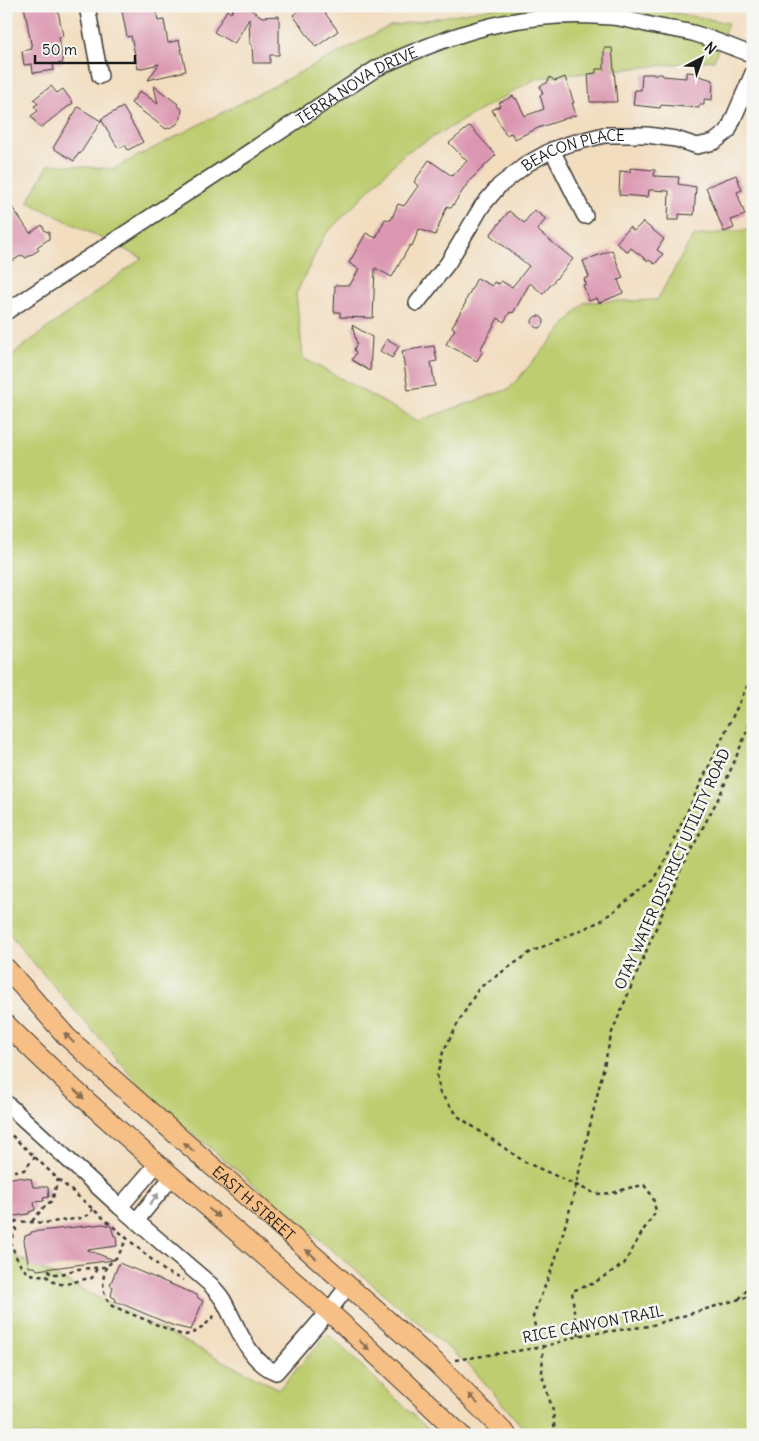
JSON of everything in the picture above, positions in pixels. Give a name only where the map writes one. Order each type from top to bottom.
[{"type":"main road","name":"EAST H STREET","points":[[6,968],[67,1037],[436,1362],[493,1419],[506,1435]]},
{"type":"main road","points":[[6,1024],[37,1055],[157,1164],[328,1312],[461,1435]]},
{"type":"street","points":[[87,6],[100,76]]},
{"type":"street","name":"TERRA NOVA DRIVE","points":[[7,311],[377,68],[419,48],[458,34],[484,26],[529,18],[613,12],[695,34],[753,55]]},
{"type":"street","name":"BEACON PLACE","points":[[417,303],[448,263],[473,219],[492,194],[509,177],[527,164],[552,150],[586,138],[618,134],[647,134],[697,146],[714,142],[728,131],[753,73]]},
{"type":"street","points":[[552,150],[585,216]]},
{"type":"street","points":[[6,1103],[120,1207],[210,1285],[223,1299],[246,1346],[269,1369],[276,1372],[348,1286]]},
{"type":"street","points":[[120,1207],[157,1164]]},
{"type":"street","points":[[136,1221],[172,1177]]},
{"type":"path","points":[[579,1336],[575,1320],[572,1290],[592,1284],[624,1264],[656,1212],[653,1197],[644,1185],[613,1193],[596,1194],[576,1186],[525,1162],[459,1118],[440,1093],[437,1076],[443,1052],[479,988],[531,952],[601,921],[655,879],[753,674]]},
{"type":"path","name":"OTAY WATER DISTRICT UTILITY ROAD","points":[[555,1435],[553,1411],[542,1374],[543,1347],[536,1331],[533,1317],[554,1264],[576,1186],[612,1032],[681,869],[720,795],[753,717]]},
{"type":"path","points":[[6,1130],[58,1179],[166,1272],[184,1281]]},
{"type":"path","points":[[6,1172],[24,1170],[35,1157]]},
{"type":"path","points":[[32,1221],[44,1206],[52,1201],[58,1179]]},
{"type":"path","points":[[6,1223],[32,1221],[44,1223],[82,1218],[94,1209]]},
{"type":"path","points":[[15,1221],[16,1230],[8,1240],[24,1270],[38,1276],[61,1274],[78,1268],[106,1266],[118,1256],[127,1238]]},
{"type":"path","points":[[106,1266],[103,1279],[105,1297],[112,1306],[175,1332],[189,1335],[196,1333],[220,1311]]},
{"type":"path","points":[[46,1275],[51,1281],[59,1284],[68,1284],[77,1280],[92,1278],[97,1268]]},
{"type":"path","points":[[49,1270],[50,1274]]},
{"type":"path","points":[[738,1300],[753,1283]]},
{"type":"path","name":"RICE CANYON TRAIL","points":[[436,1362],[543,1347],[579,1336],[649,1326],[753,1295]]},
{"type":"green space","points":[[504,6],[639,6],[728,23],[714,60],[537,78],[405,153],[324,236],[296,294],[303,358],[418,421],[509,389],[585,302],[657,300],[693,236],[753,229],[753,1435],[529,1435],[472,1368],[152,1099],[6,931],[6,359],[142,258],[28,202],[49,164],[113,169],[390,26]]},
{"type":"green space","points":[[6,1251],[279,1389],[328,1334],[434,1435],[6,1435]]},
{"type":"building","points":[[24,6],[57,6],[63,36],[59,37],[63,63],[53,64],[54,70],[33,73],[32,64],[24,65],[22,51],[32,49]]},
{"type":"building","points":[[121,6],[156,6],[158,21],[164,20],[168,43],[179,40],[186,71],[148,80],[159,64],[138,69],[131,36],[127,37]]},
{"type":"building","points":[[235,6],[245,6],[262,17],[279,16],[279,55],[270,55],[270,63],[253,63],[249,19],[234,44],[214,32],[227,10],[231,13]]},
{"type":"building","points":[[304,6],[309,11],[315,6],[320,6],[338,31],[316,47],[293,15]]},
{"type":"building","points":[[604,48],[612,48],[617,102],[590,102],[588,74],[596,73],[596,69],[604,69]]},
{"type":"building","points":[[686,72],[699,73],[699,76],[713,80],[712,100],[704,99],[704,105],[699,105],[699,108],[661,105],[660,108],[633,105],[635,90],[641,90],[642,74],[662,74],[663,76],[686,78]]},
{"type":"building","points":[[550,77],[555,81],[565,77],[576,115],[538,128],[515,139],[511,133],[506,135],[492,110],[500,106],[499,103],[513,96],[516,98],[525,116],[544,109],[540,95],[543,94],[540,86],[547,83]]},
{"type":"building","points":[[51,86],[57,93],[63,89],[73,103],[40,128],[31,116],[38,111],[34,106],[38,104],[34,99]]},
{"type":"building","points":[[154,86],[182,109],[181,118],[176,125],[166,129],[131,103],[140,91],[158,104]]},
{"type":"building","points":[[78,107],[101,121],[74,161],[53,148]]},
{"type":"building","points":[[123,107],[143,142],[128,150],[125,145],[119,148],[116,145],[101,119]]},
{"type":"building","points":[[470,126],[496,155],[470,180],[451,208],[447,206],[435,235],[419,229],[412,246],[410,245],[392,277],[375,268],[373,318],[340,317],[340,312],[334,312],[335,285],[350,285],[359,269],[349,263],[366,233],[376,238],[385,219],[391,220],[398,204],[404,206],[418,186],[414,182],[429,160],[452,176],[467,161],[449,143]]},
{"type":"building","points":[[630,168],[655,170],[654,176],[679,177],[678,184],[696,187],[694,215],[679,214],[679,220],[668,220],[669,191],[649,190],[648,197],[619,195],[620,171],[630,172]]},
{"type":"building","points":[[736,175],[742,190],[737,192],[745,215],[731,220],[734,228],[724,232],[706,187]]},
{"type":"building","points":[[6,198],[30,233],[42,225],[45,231],[49,232],[49,239],[37,247],[39,250],[26,258],[22,255],[11,262],[6,255]]},
{"type":"building","points":[[534,210],[546,219],[537,230],[573,259],[543,294],[530,283],[513,313],[510,312],[504,322],[498,318],[480,350],[483,351],[477,361],[446,344],[455,329],[452,327],[477,278],[492,286],[494,282],[499,284],[501,281],[512,287],[529,266],[490,235],[509,211],[524,223]]},
{"type":"building","points":[[643,222],[664,239],[657,250],[663,254],[655,264],[631,248],[628,252],[616,243],[629,227],[634,231]]},
{"type":"building","points":[[612,250],[623,278],[618,280],[623,293],[599,303],[597,298],[589,301],[583,285],[586,284],[584,279],[589,277],[583,261]]},
{"type":"building","points":[[536,316],[540,316],[544,322],[540,328],[536,328],[532,324],[532,320]]},
{"type":"building","points":[[352,325],[372,337],[370,371],[352,360],[356,353],[354,349],[357,344]]},
{"type":"building","points":[[387,339],[399,346],[392,358],[380,351]]},
{"type":"building","points":[[434,346],[437,361],[431,362],[435,386],[408,390],[402,351]]},
{"type":"building","points":[[17,1177],[31,1179],[33,1187],[48,1187],[49,1197],[43,1198],[44,1201],[34,1202],[35,1210],[29,1212],[29,1214],[6,1217],[6,1179]]},
{"type":"building","points":[[103,1224],[111,1226],[114,1236],[116,1236],[117,1246],[87,1250],[114,1260],[37,1270],[35,1267],[29,1267],[24,1241],[25,1236],[31,1234],[31,1232]]},
{"type":"building","points":[[119,1263],[197,1295],[203,1301],[191,1330],[174,1326],[115,1301],[116,1299],[111,1296],[113,1287],[110,1285]]}]
